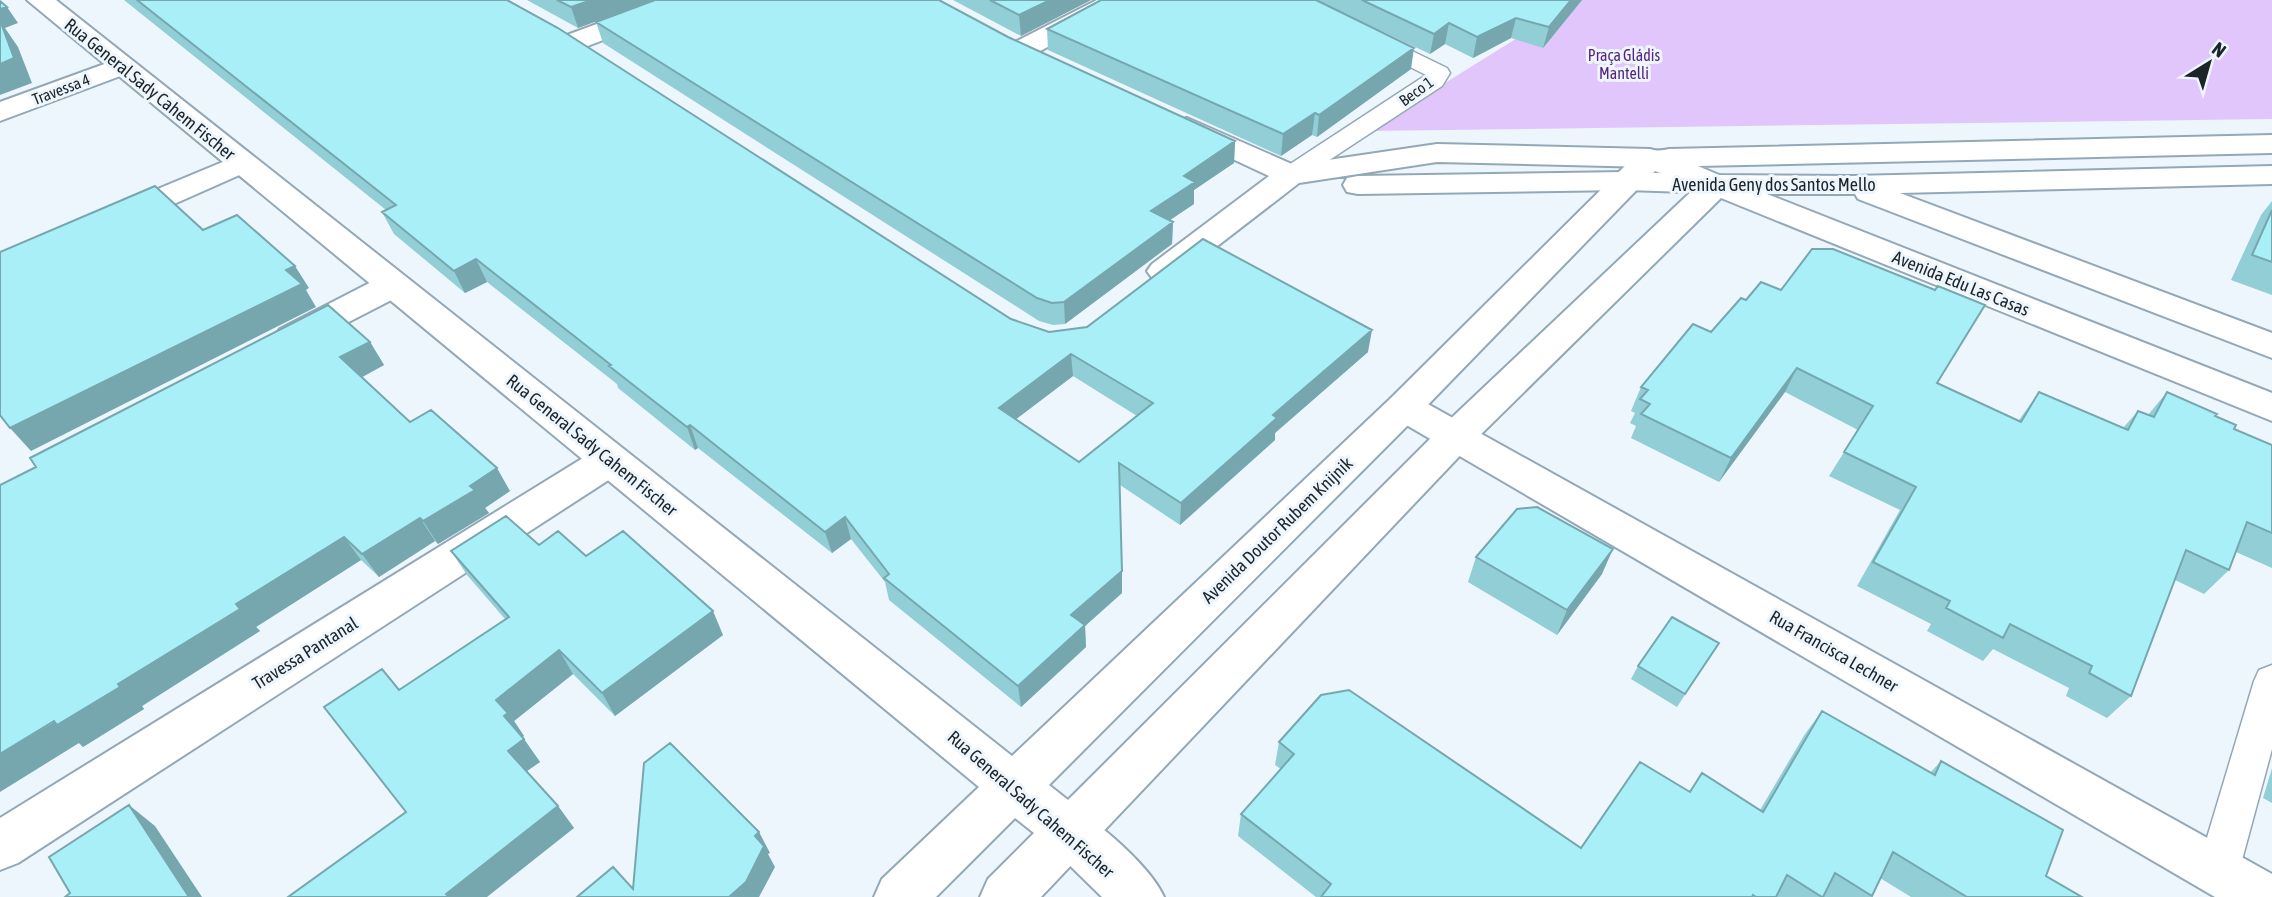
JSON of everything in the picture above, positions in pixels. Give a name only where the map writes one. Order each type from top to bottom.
[{"type":"street","name":"Rua General Sady Cahem Fischer","points":[[40,0],[1013,785],[1069,831],[1138,897]]},
{"type":"street","points":[[611,64],[566,35],[686,0]]},
{"type":"street","points":[[1021,50],[1116,0]]},
{"type":"street","name":"Travessa 4","points":[[0,112],[121,66]]},
{"type":"street","points":[[1138,291],[1283,180],[1167,118]]},
{"type":"street","name":"Avenida Geny dos Santos Mello","points":[[1283,180],[1638,170],[1774,156],[2272,144]]},
{"type":"street","points":[[1774,156],[2272,346]]},
{"type":"street","points":[[89,229],[242,163]]},
{"type":"street","name":"Avenida Edu Las Casas","points":[[1638,170],[1717,184],[2272,408]]},
{"type":"street","name":"Avenida Doutor Rubem Knijnik","points":[[900,897],[1404,407],[1638,170]]},
{"type":"street","name":"Avenida Geny dos Santos Mello","points":[[1717,184],[1852,185],[2272,175]]},
{"type":"street","points":[[1006,897],[1457,435],[1717,184]]},
{"type":"street","points":[[258,355],[394,285]]},
{"type":"street","name":"Rua Francisca Lechner","points":[[1404,407],[2264,897]]},
{"type":"street","name":"Travessa Pantanal","points":[[0,846],[610,460]]},
{"type":"lane","name":"Beco 1","points":[[1283,180],[1434,81],[1439,73],[1356,30]]},
{"type":"lane","points":[[2218,871],[2272,681]]},
{"type":"green space","name":"Praça Gládis Mantelli","points":[[1578,0],[2272,0],[2272,119],[1368,131]]},
{"type":"building","points":[[137,0],[507,0],[558,28],[1011,319],[1049,332],[1087,327],[1203,239],[1372,330],[1273,415],[1277,418],[1181,503],[1119,463],[1122,571],[1071,615],[1085,625],[1018,686],[884,578],[889,574],[845,517],[825,532],[690,425],[687,427],[609,366],[611,365],[476,259],[454,271],[382,212],[396,205]],"holes":[[[1071,354],[1153,403],[1079,462],[999,408]]]},
{"type":"building","points":[[557,0],[592,0],[571,7]]},
{"type":"building","points":[[655,0],[939,0],[1008,37],[1235,141],[1184,176],[1195,182],[1151,211],[1173,222],[1064,302],[1052,303],[1037,298],[596,22]]},
{"type":"building","points":[[990,0],[1050,0],[1019,15]]},
{"type":"building","points":[[1101,0],[1316,0],[1414,48],[1319,115],[1315,113],[1283,134],[1047,29]]},
{"type":"building","points":[[1362,0],[1571,0],[1549,27],[1516,18],[1477,37],[1449,23],[1434,34]]},
{"type":"building","points":[[0,23],[14,58],[0,64]]},
{"type":"building","points":[[155,186],[203,230],[237,215],[295,266],[286,270],[302,284],[10,428],[0,415],[0,252]]},
{"type":"building","points":[[2272,210],[2272,262],[2252,255]]},
{"type":"building","points":[[1812,249],[1833,249],[1935,290],[1938,286],[1985,305],[1937,383],[2021,422],[2039,392],[2128,430],[2138,411],[2154,417],[2167,392],[2217,414],[2215,416],[2236,425],[2234,429],[2272,445],[2272,533],[2247,522],[2229,570],[2186,550],[2131,696],[2089,673],[2092,666],[2010,624],[2003,638],[1946,608],[1950,601],[1873,562],[1916,487],[1844,452],[1873,406],[1797,368],[1731,458],[1641,414],[1650,404],[1640,399],[1648,390],[1641,387],[1693,324],[1711,332],[1741,298],[1746,300],[1761,282],[1781,290]]},
{"type":"building","points":[[328,305],[370,342],[340,357],[410,422],[431,410],[497,468],[470,486],[475,490],[423,521],[420,518],[362,554],[344,537],[236,604],[240,609],[118,684],[120,687],[57,725],[54,721],[0,754],[0,485],[36,467],[30,458]]},
{"type":"building","points":[[1537,507],[1613,549],[1567,610],[1476,557],[1517,509]]},
{"type":"building","points":[[506,516],[539,545],[558,531],[586,556],[623,531],[713,611],[602,693],[559,650],[496,700],[508,713],[504,716],[524,739],[508,751],[558,806],[446,894],[449,897],[288,897],[406,812],[324,707],[382,669],[399,690],[509,617],[451,551]]},
{"type":"building","points":[[1672,617],[1719,643],[1685,694],[1638,666]]},
{"type":"building","points":[[1349,690],[1581,848],[1640,762],[1690,792],[1702,773],[1763,812],[1822,711],[1935,775],[1941,761],[2063,830],[2046,876],[2082,897],[1967,897],[1893,852],[1872,896],[1835,873],[1823,897],[1787,875],[1776,897],[1321,897],[1331,884],[1241,814],[1294,754],[1279,742],[1321,695]]},
{"type":"building","points":[[670,743],[759,832],[755,836],[764,846],[746,882],[729,897],[577,897],[613,867],[633,889],[644,763]]},
{"type":"building","points":[[129,805],[189,897],[65,897],[70,893],[49,857]]}]
